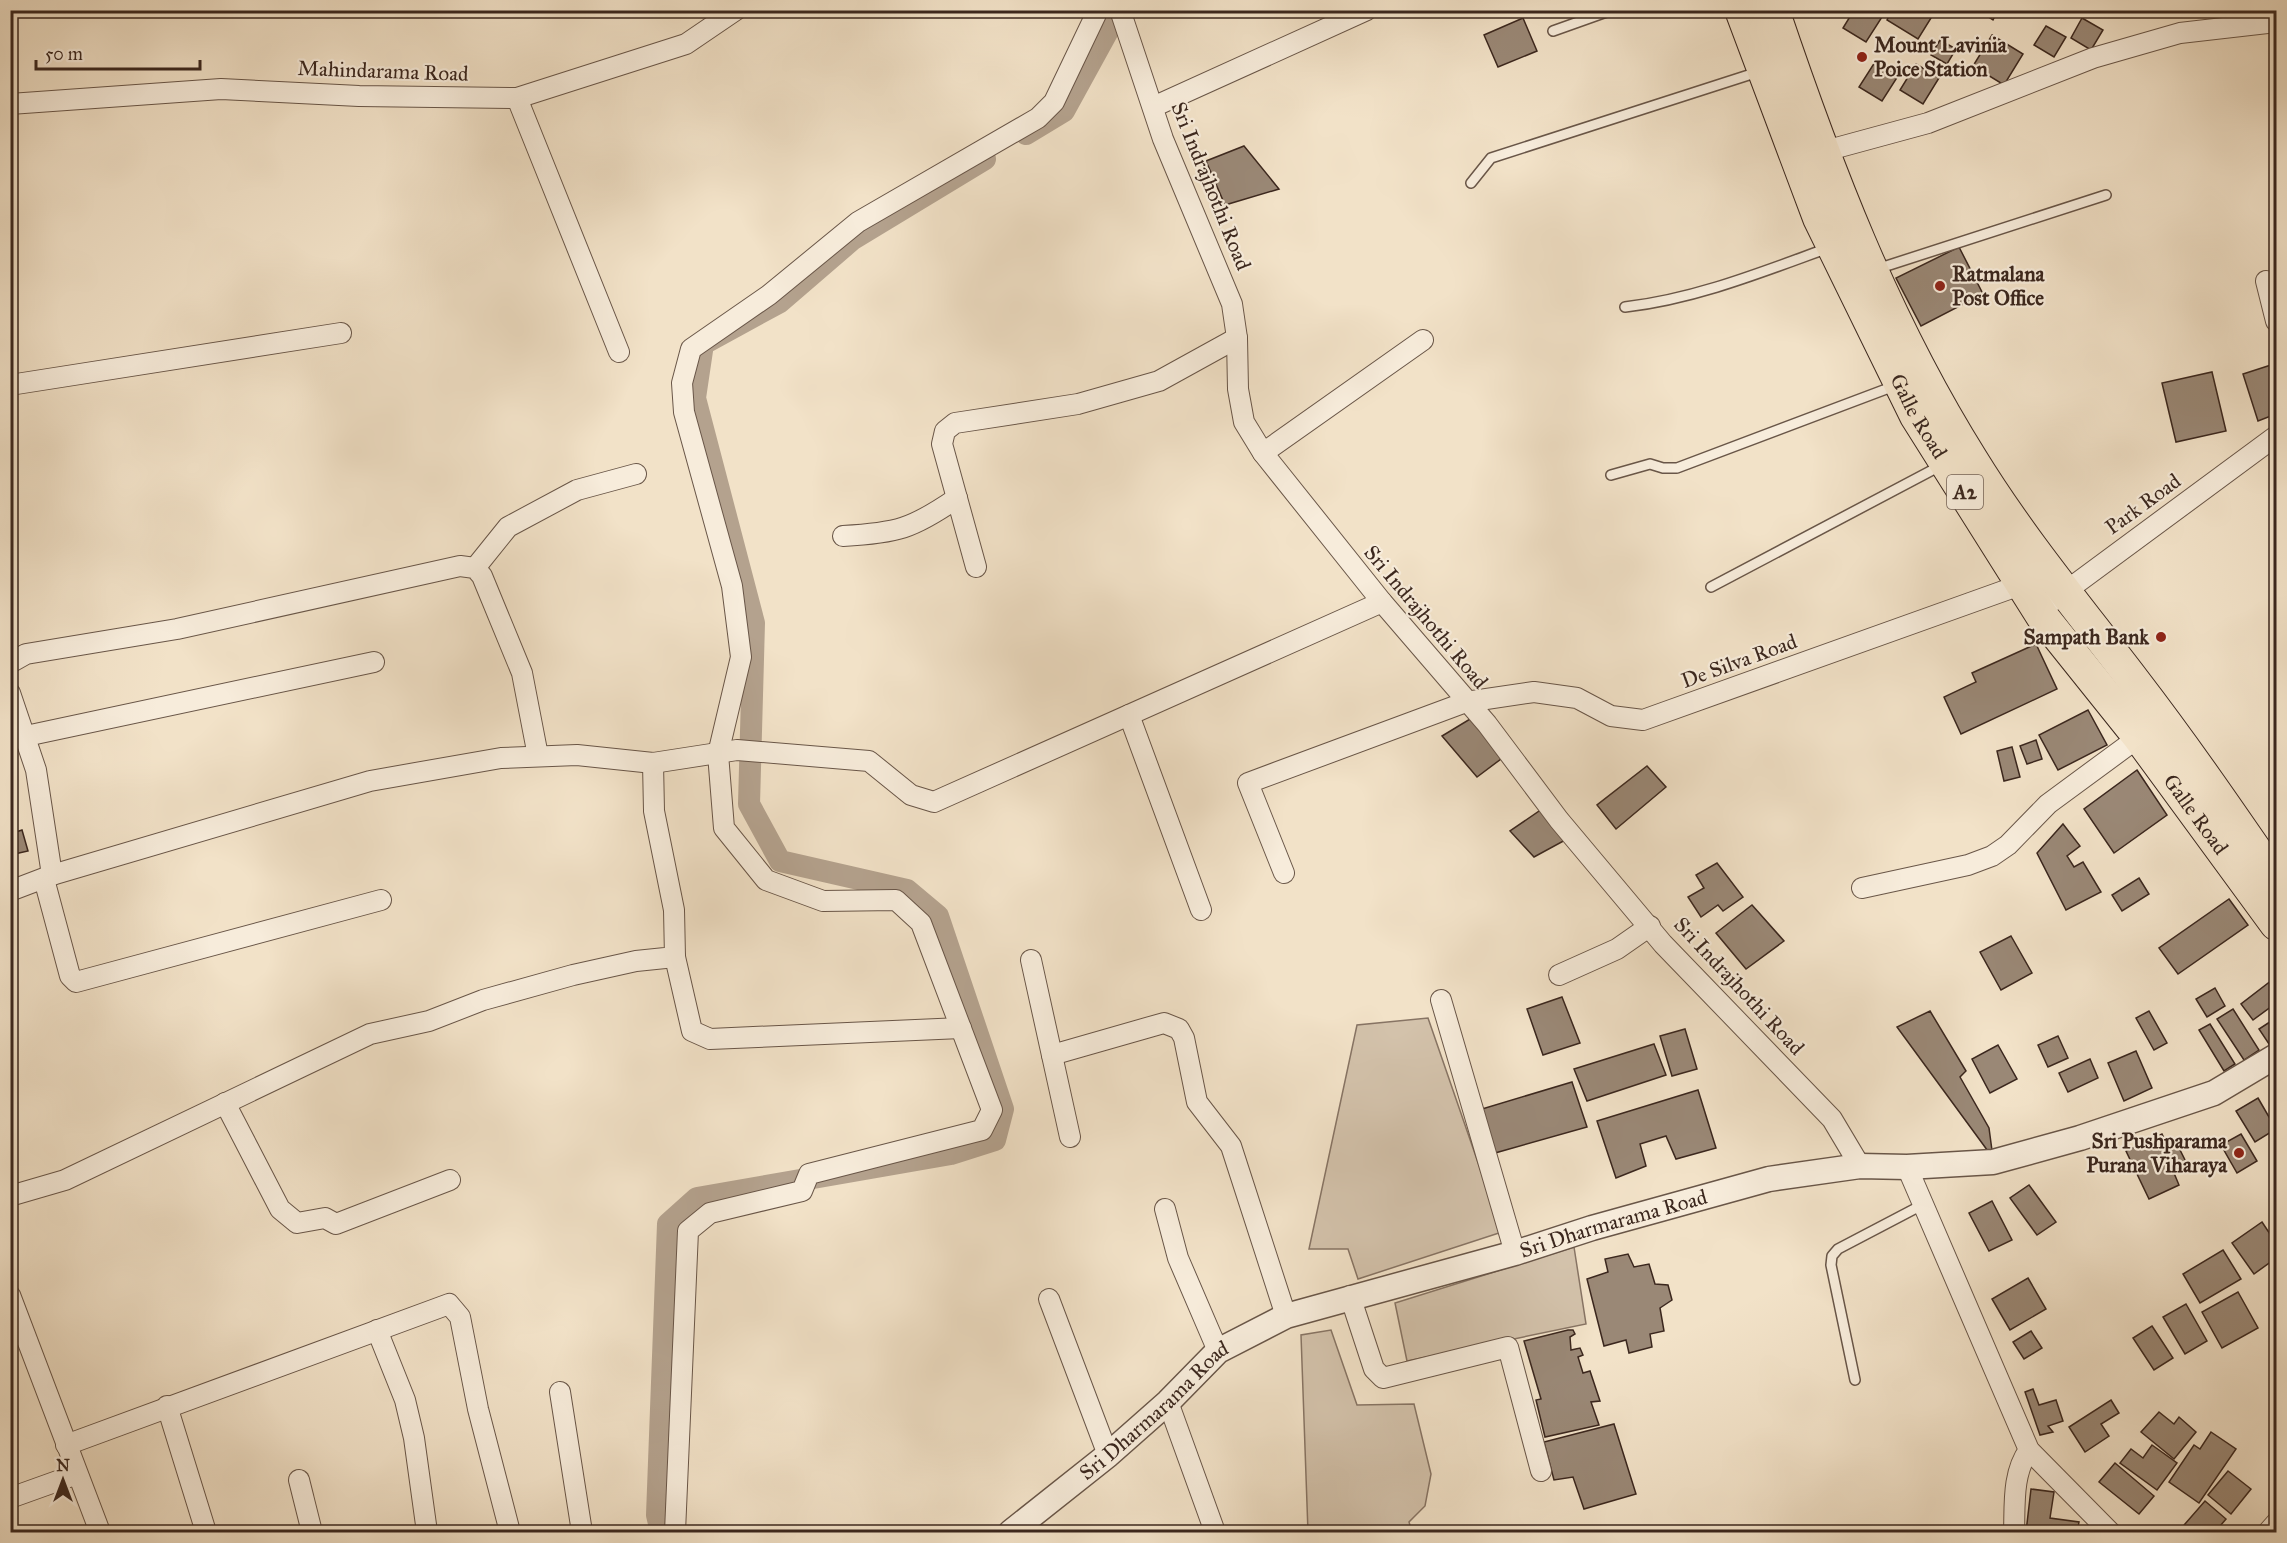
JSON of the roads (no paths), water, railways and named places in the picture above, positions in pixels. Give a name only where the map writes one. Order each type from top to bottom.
[{"type":"highway","name":"Galle Road","points":[[1742,10],[1763,70],[1872,271],[1928,385],[1973,461],[2065,591],[2142,692],[2277,880]]},
{"type":"highway","name":"Galle Road","points":[[1773,10],[1833,246],[1916,416],[2039,611],[2139,737],[2277,924]]},
{"type":"street","name":"Mahindarama Road","points":[[10,104],[221,89],[359,96],[517,98],[686,44],[736,10]]},
{"type":"street","points":[[675,1533],[688,1231],[710,1213],[805,1182],[982,1130],[992,1110],[921,923],[896,900],[823,901],[766,880],[724,828],[727,752],[741,657],[732,586],[684,412],[682,383],[691,349],[769,295],[858,222],[1038,118],[1054,102],[1098,10]]},
{"type":"street","name":"Sri Indrajhothi Road","points":[[1120,10],[1163,139],[1233,304],[1237,338],[1238,389],[1244,422],[1263,453],[1382,602],[1487,724],[1559,820],[1663,944],[1832,1119],[1860,1166]]},
{"type":"street","points":[[1153,107],[1367,10]]},
{"type":"street","points":[[1809,156],[1928,123],[2093,58],[2147,42],[2180,33],[2277,22]]},
{"type":"street","points":[[517,98],[620,352]]},
{"type":"street","points":[[2266,281],[2277,321]]},
{"type":"street","points":[[10,385],[341,333]]},
{"type":"street","points":[[976,567],[942,444],[945,431],[955,423],[1078,404],[1159,381],[1237,338]]},
{"type":"street","points":[[1263,453],[1423,340]]},
{"type":"street","name":"Park Road","points":[[2039,611],[2277,436]]},
{"type":"street","points":[[475,568],[508,527],[577,490],[636,474]]},
{"type":"street","points":[[843,536],[897,530],[923,522],[957,498]]},
{"type":"street","points":[[10,663],[26,654],[177,629],[460,566],[475,568],[482,576],[522,673],[538,756]]},
{"type":"street","name":"De Silva Road","points":[[1284,873],[1248,783],[1466,702],[1534,692],[1577,698],[1611,716],[1643,720],[2023,584]]},
{"type":"street","points":[[10,891],[48,877],[370,781],[501,758],[577,755],[654,763],[727,752],[765,751],[869,761],[911,795],[934,801],[1382,602]]},
{"type":"street","points":[[26,736],[374,662]]},
{"type":"street","points":[[10,693],[36,770],[48,877],[70,976],[76,982],[381,900]]},
{"type":"street","points":[[1129,715],[1201,910]]},
{"type":"street","points":[[1862,888],[1968,865],[1992,856],[2008,845],[2048,804],[2139,737]]},
{"type":"street","points":[[654,763],[654,811],[675,910],[675,957],[692,1031],[710,1039],[961,1028]]},
{"type":"street","points":[[1559,975],[1617,949],[1650,926]]},
{"type":"street","points":[[10,1196],[65,1180],[370,1034],[429,1021],[483,1000],[573,975],[636,961],[675,957]]},
{"type":"street","points":[[1031,960],[1070,1137]]},
{"type":"street","points":[[1441,1000],[1515,1253]]},
{"type":"street","points":[[1052,1055],[1164,1023],[1179,1029],[1184,1038],[1197,1102],[1231,1146],[1286,1316]]},
{"type":"street","name":"Sri Dharmarama Road","points":[[1011,1533],[1108,1455],[1168,1402],[1218,1351],[1286,1316],[1350,1296],[1515,1253],[1592,1228],[1769,1179],[1860,1166],[1907,1167],[1992,1162],[2080,1138],[2214,1093],[2277,1056]]},
{"type":"street","points":[[225,1102],[280,1209],[297,1223],[326,1218],[336,1224],[450,1180]]},
{"type":"street","points":[[1907,1167],[2029,1450],[2110,1533]]},
{"type":"street","points":[[1165,1209],[1178,1258],[1218,1351]]},
{"type":"street","points":[[10,1295],[100,1533]]},
{"type":"street","points":[[1350,1296],[1374,1369],[1383,1378],[1508,1347],[1541,1471]]},
{"type":"street","points":[[1049,1299],[1108,1455]]},
{"type":"street","points":[[66,1445],[449,1304],[460,1317],[478,1409],[510,1533]]},
{"type":"street","points":[[377,1330],[405,1400],[410,1419],[427,1533]]},
{"type":"street","points":[[560,1392],[582,1533]]},
{"type":"street","points":[[1168,1402],[1215,1533]]},
{"type":"street","points":[[167,1406],[206,1533]]},
{"type":"street","points":[[2014,1533],[2015,1494],[2022,1460],[2029,1450]]},
{"type":"street","points":[[10,1498],[77,1474]]},
{"type":"street","points":[[299,1480],[312,1533]]},
{"type":"street","points":[[2268,1533],[2277,1523]]},
{"type":"lane","points":[[1552,31],[1612,10]]},
{"type":"lane","points":[[1471,183],[1491,159],[1763,70]]},
{"type":"lane","points":[[1872,271],[2106,195]]},
{"type":"lane","points":[[1625,307],[1659,303],[1706,290],[1833,246]]},
{"type":"lane","points":[[1611,476],[1650,464],[1663,468],[1677,468],[1900,383]]},
{"type":"lane","points":[[1711,587],[1947,462]]},
{"type":"lane","points":[[1855,1380],[1831,1265],[1832,1256],[1838,1249],[1922,1205]]},
{"type":"waterway","points":[[1026,134],[1064,111],[1109,29]]},
{"type":"waterway","points":[[661,1532],[657,1515],[668,1224],[697,1198],[951,1154],[995,1140],[1003,1109],[938,916],[907,890],[780,861],[749,804],[754,623],[695,398],[703,344],[780,302],[853,239],[985,159]]},
{"type":"place","name":"Mount Lavinia Poice Station","points":[[1862,57]]},
{"type":"place","name":"Ratmalana Post Office","points":[[1940,286]]},
{"type":"place","name":"Sampath Bank","points":[[2161,637]]},
{"type":"place","name":"Sri Pushparama Purana Viharaya","points":[[2239,1153]]}]
